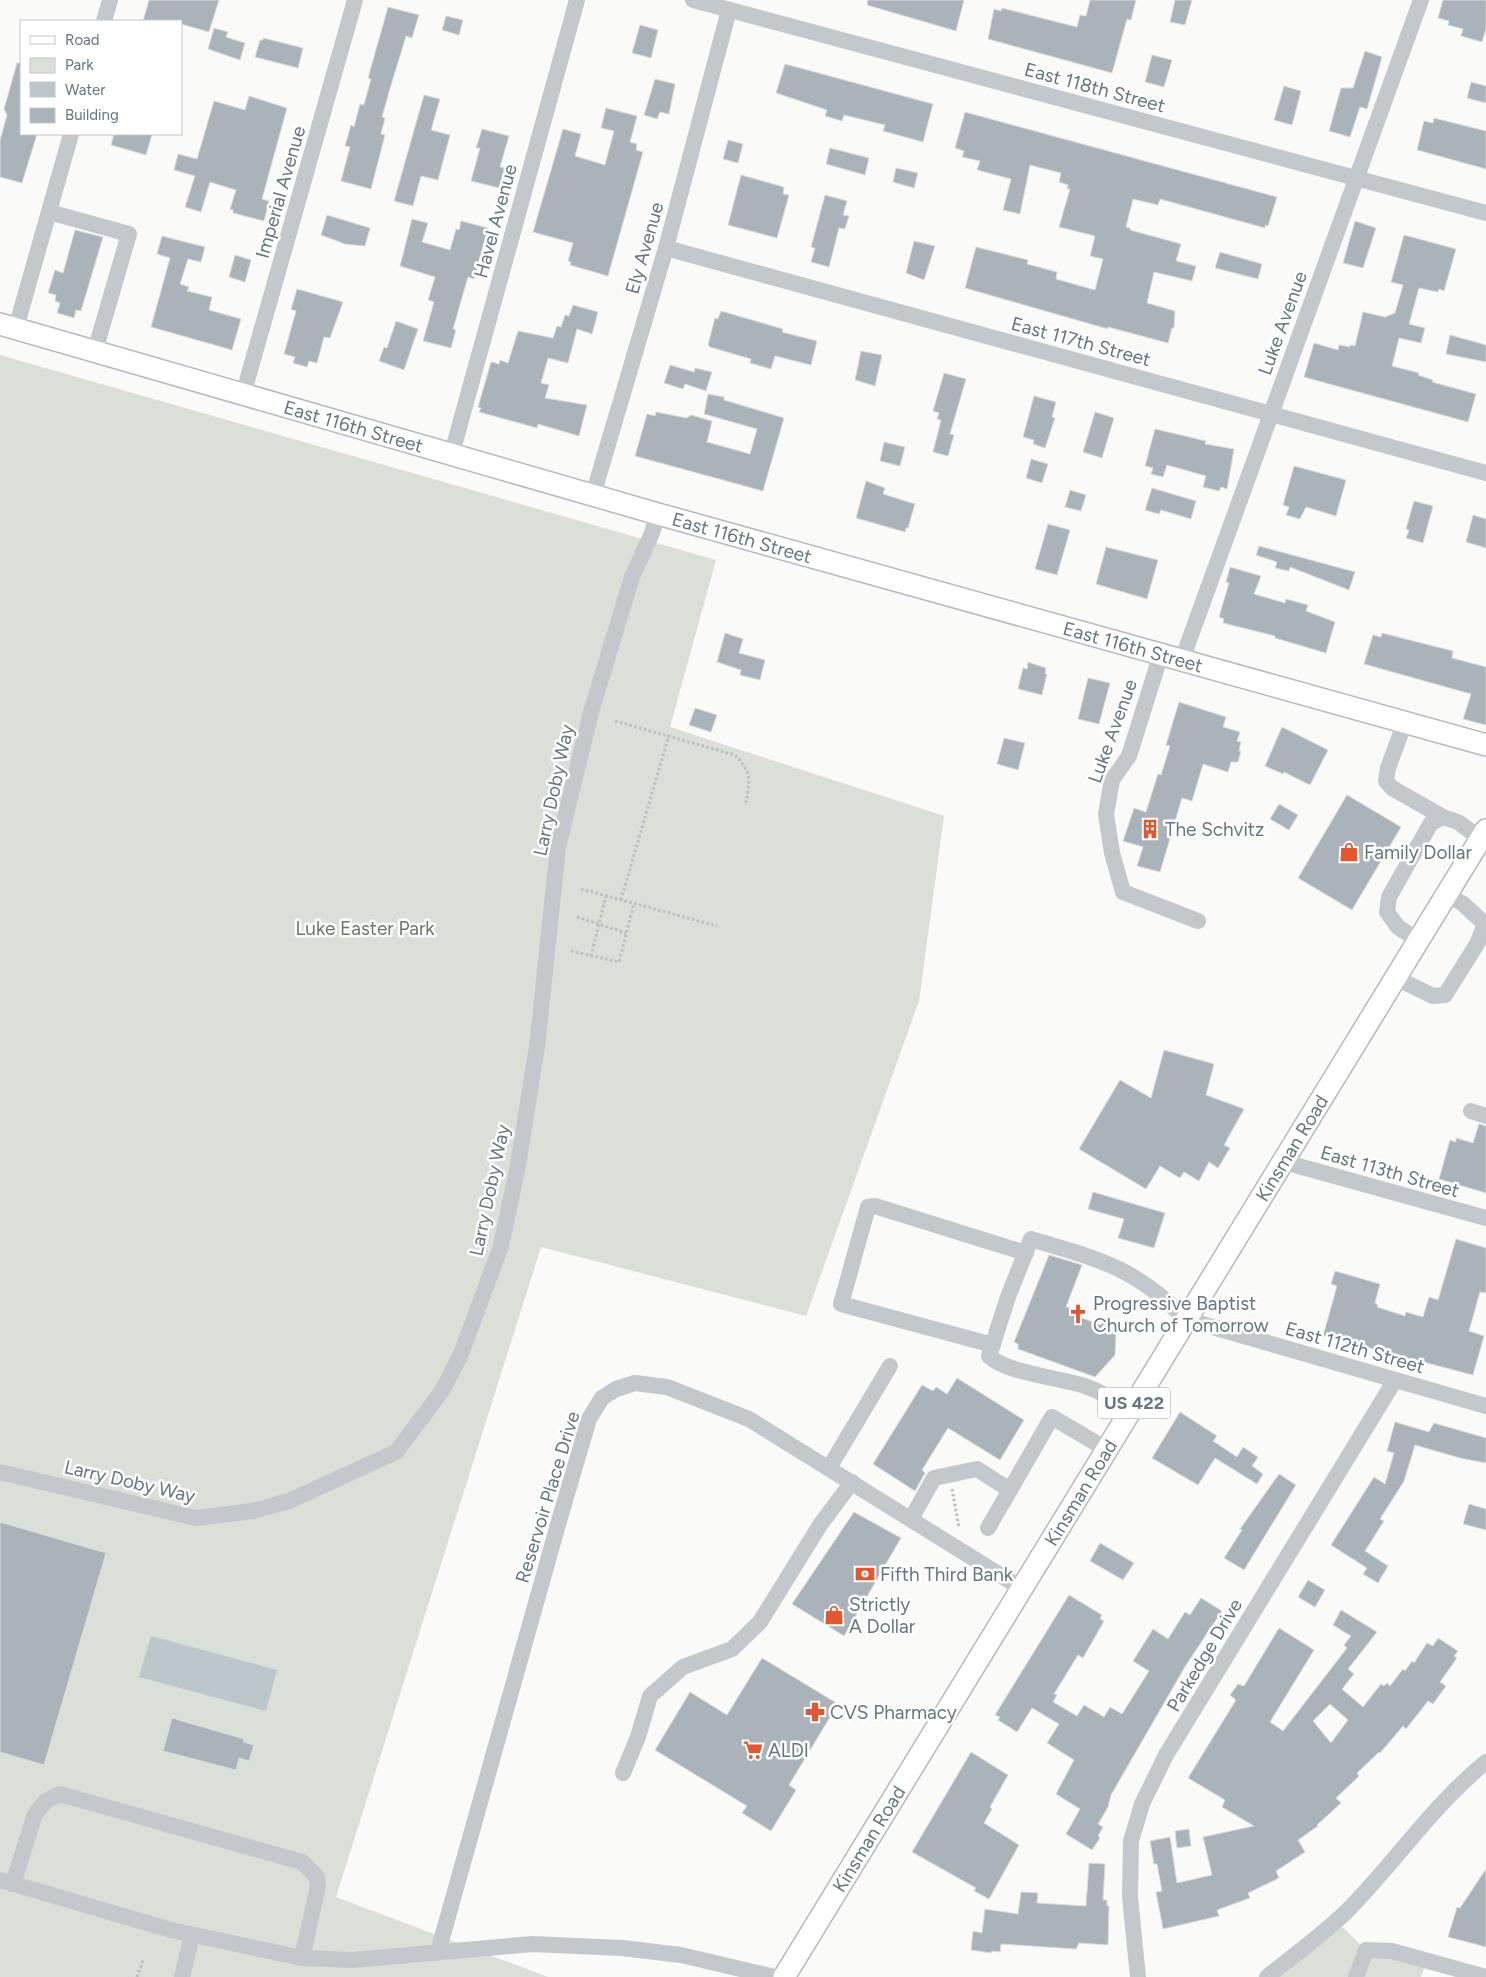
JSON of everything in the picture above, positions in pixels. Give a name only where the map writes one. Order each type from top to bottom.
[{"type":"main road","name":"East 116th Street","points":[[8,326],[243,395],[452,453],[593,496],[1486,745]]},
{"type":"main road","name":"Kinsman Road","points":[[784,1977],[1129,1410],[1284,1162],[1484,834]]},
{"type":"street","points":[[104,20],[110,0]]},
{"type":"street","name":"Imperial Avenue","points":[[243,395],[355,0]]},
{"type":"street","name":"Havel Avenue","points":[[452,453],[577,0]]},
{"type":"street","name":"East 118th Street","points":[[693,0],[1486,213]]},
{"type":"street","name":"Luke Avenue","points":[[1182,660],[1421,0]]},
{"type":"street","name":"Ely Avenue","points":[[593,496],[666,248],[729,10]]},
{"type":"street","points":[[8,326],[49,212],[72,135]]},
{"type":"street","points":[[49,212],[128,234],[95,352]]},
{"type":"street","name":"East 117th Street","points":[[666,248],[1486,473]]},
{"type":"street","name":"Larry Doby Way","points":[[0,1472],[196,1518],[253,1511],[289,1501],[396,1452],[442,1391],[461,1354],[501,1246],[518,1165],[537,1048],[558,847],[591,712],[632,577],[652,533],[658,514]]},
{"type":"street","name":"Luke Avenue","points":[[1161,654],[1129,756],[1112,780],[1106,814],[1112,853],[1123,892],[1198,921]]},
{"type":"street","points":[[1405,722],[1388,768],[1386,781],[1392,788],[1444,817],[1484,834]]},
{"type":"street","points":[[1418,941],[1398,927],[1387,912],[1389,897],[1431,823],[1444,817]]},
{"type":"street","points":[[1396,978],[1433,996],[1445,994],[1472,952],[1485,924],[1462,903],[1447,894]]},
{"type":"street","name":"East 113th Street","points":[[1284,1162],[1486,1218]]},
{"type":"street","points":[[993,1345],[840,1304],[868,1207],[875,1206],[1026,1253]]},
{"type":"street","points":[[1129,1410],[1106,1394],[1083,1385],[1007,1366],[993,1360],[990,1356],[1031,1239],[1081,1253],[1124,1270],[1164,1297],[1185,1319]]},
{"type":"street","name":"East 112th Street","points":[[1185,1319],[1486,1406]]},
{"type":"street","points":[[623,1773],[638,1737],[650,1696],[683,1667],[732,1649],[760,1622],[820,1525],[840,1475],[890,1366]]},
{"type":"street","name":"Parkedge Drive","points":[[1138,1977],[1130,1897],[1131,1841],[1142,1804],[1171,1746],[1395,1380]]},
{"type":"street","name":"Reservoir Place Drive","points":[[438,1952],[589,1419],[602,1398],[616,1389],[635,1384],[667,1387],[749,1419],[1021,1588]]},
{"type":"street","points":[[988,1528],[1052,1417],[1106,1449]]},
{"type":"street","points":[[911,1519],[934,1478],[977,1469],[1010,1490]]},
{"type":"street","points":[[1267,1977],[1347,1910],[1401,1852],[1441,1802],[1486,1761]]},
{"type":"street","points":[[302,1958],[318,1886],[317,1878],[302,1862],[60,1794],[46,1801],[35,1814],[7,1882],[192,1936],[302,1958],[352,1960],[532,1944],[622,1948],[700,1958],[775,1977]]},
{"type":"street","points":[[182,1977],[192,1936]]},
{"type":"street","points":[[1356,1977],[1366,1950],[1392,1951],[1486,1977]]},
{"type":"path","points":[[615,721],[735,755],[746,767],[750,780],[746,803]]},
{"type":"path","points":[[620,900],[669,735]]},
{"type":"path","points":[[581,889],[717,926]]},
{"type":"path","points":[[591,956],[606,896]]},
{"type":"path","points":[[572,951],[618,962],[634,903]]},
{"type":"path","points":[[577,917],[626,933]]},
{"type":"path","points":[[951,1482],[959,1528]]},
{"type":"path","points":[[137,1977],[144,1958]]},
{"type":"green space","name":"Luke Easter Park","points":[[0,355],[716,560],[670,727],[944,816],[919,1001],[806,1316],[541,1247],[336,1897],[548,1977],[0,1977]]},
{"type":"green space","points":[[1335,1920],[1366,1950],[1427,1960],[1421,1977],[1267,1977]]},
{"type":"water","points":[[151,1636],[277,1670],[266,1711],[139,1677]]},
{"type":"building","points":[[149,0],[219,0],[209,32],[182,24],[182,20],[143,20]]},
{"type":"building","points":[[868,0],[964,0],[956,31],[867,5]]},
{"type":"building","points":[[1090,0],[1136,0],[1131,20],[1127,19],[1112,73],[988,39],[994,9],[1001,11],[1002,8],[1077,27],[1080,15],[1086,16]]},
{"type":"building","points":[[1175,0],[1192,0],[1185,25],[1170,22]]},
{"type":"building","points":[[1443,0],[1486,0],[1486,29],[1482,42],[1461,36],[1463,29],[1448,25],[1449,21],[1438,18]]},
{"type":"building","points":[[388,7],[419,15],[412,38],[406,36],[382,117],[385,118],[381,134],[385,135],[371,189],[341,181],[350,147],[345,146],[351,125],[354,127],[360,104],[364,105],[371,79],[368,78]]},
{"type":"building","points":[[446,16],[463,20],[459,35],[442,30]]},
{"type":"building","points":[[640,25],[658,30],[651,58],[632,53]]},
{"type":"building","points":[[214,28],[228,32],[226,37],[245,43],[240,60],[208,49]]},
{"type":"building","points":[[263,38],[303,48],[298,68],[255,57],[260,40],[263,40]]},
{"type":"building","points":[[1365,51],[1382,57],[1367,109],[1360,107],[1350,137],[1329,131],[1341,88],[1353,88]]},
{"type":"building","points":[[1152,55],[1172,60],[1164,87],[1145,82]]},
{"type":"building","points":[[17,63],[20,63],[20,135],[37,135],[22,183],[0,177],[0,140],[7,115],[4,109]]},
{"type":"building","points":[[785,64],[933,104],[923,142],[883,131],[885,125],[844,115],[842,121],[825,116],[827,110],[776,93]]},
{"type":"building","points":[[655,79],[675,84],[669,114],[660,112],[657,119],[644,115]]},
{"type":"building","points":[[1471,82],[1486,86],[1486,103],[1467,98]]},
{"type":"building","points":[[1284,86],[1301,91],[1292,125],[1274,120]]},
{"type":"building","points":[[424,95],[440,99],[431,130],[450,135],[438,180],[421,176],[413,206],[394,201]]},
{"type":"building","points":[[249,96],[287,108],[262,199],[269,201],[264,221],[233,213],[233,210],[230,209],[236,190],[210,182],[201,212],[185,207],[195,176],[174,170],[178,154],[197,159],[214,101],[245,110]]},
{"type":"building","points":[[606,108],[637,116],[630,142],[637,144],[636,150],[643,152],[608,276],[570,265],[571,262],[568,261],[573,243],[533,232],[563,129],[581,134],[575,156],[605,165],[614,131],[601,128]]},
{"type":"building","points":[[965,112],[1277,197],[1268,226],[1265,225],[1265,228],[1160,199],[1158,205],[1133,199],[1126,227],[1130,228],[1130,230],[1181,244],[1176,261],[1196,266],[1192,281],[1154,272],[1147,303],[1175,311],[1174,328],[1172,328],[1168,343],[1108,327],[1108,329],[965,288],[976,247],[1028,260],[1027,264],[1057,272],[1056,279],[1095,290],[1103,259],[1090,256],[1095,236],[1059,227],[1070,189],[1067,189],[1068,185],[1059,182],[1061,173],[1030,165],[1020,214],[1003,210],[1011,179],[977,170],[980,161],[962,157],[964,151],[955,148]]},
{"type":"building","points":[[1434,118],[1486,131],[1486,169],[1417,150],[1424,121],[1433,123]]},
{"type":"building","points":[[482,129],[509,136],[500,167],[505,168],[499,188],[471,181],[480,148],[476,148]]},
{"type":"building","points":[[114,135],[152,135],[146,155],[111,145]]},
{"type":"building","points":[[728,140],[743,144],[738,163],[723,159]]},
{"type":"building","points":[[830,148],[869,158],[865,175],[826,164]]},
{"type":"building","points":[[896,168],[918,173],[914,188],[893,182]]},
{"type":"building","points":[[741,175],[784,187],[783,194],[789,195],[777,238],[728,225]]},
{"type":"building","points":[[825,195],[847,201],[843,215],[849,216],[845,229],[839,228],[829,267],[811,262],[815,248],[811,247]]},
{"type":"building","points":[[327,215],[370,228],[365,246],[345,244],[321,235]]},
{"type":"building","points":[[412,219],[428,223],[422,242],[450,250],[456,229],[459,230],[461,221],[488,228],[474,279],[468,277],[453,329],[456,330],[451,348],[423,341],[434,302],[428,300],[435,277],[400,266]]},
{"type":"building","points":[[1355,221],[1376,228],[1363,268],[1343,263]]},
{"type":"building","points":[[75,230],[103,237],[81,311],[76,310],[74,318],[57,313],[60,303],[55,301],[56,295],[48,293],[55,270],[63,273]]},
{"type":"building","points":[[1404,235],[1456,249],[1444,291],[1439,289],[1438,292],[1419,288],[1409,324],[1425,328],[1421,343],[1399,338],[1392,366],[1419,373],[1418,375],[1433,380],[1432,382],[1476,394],[1468,422],[1304,377],[1314,343],[1338,350],[1339,345],[1355,346],[1363,312],[1385,317],[1395,313],[1403,285],[1391,282]]},
{"type":"building","points":[[162,236],[205,247],[201,262],[188,259],[180,284],[189,287],[187,291],[212,297],[209,310],[241,319],[232,350],[151,327],[170,258],[157,254]]},
{"type":"building","points":[[914,241],[935,246],[924,280],[906,273]]},
{"type":"building","points":[[1220,252],[1262,264],[1258,279],[1215,268]]},
{"type":"building","points":[[235,255],[251,260],[245,282],[229,277]]},
{"type":"building","points":[[297,289],[343,302],[330,338],[324,337],[317,363],[309,361],[307,367],[293,363],[295,357],[284,354],[296,311],[291,309]]},
{"type":"building","points":[[573,305],[598,312],[592,334],[577,329],[568,363],[548,358],[541,383],[549,385],[545,398],[587,405],[579,436],[538,424],[537,428],[479,412],[481,408],[478,407],[491,362],[499,364],[500,360],[508,363],[518,331],[553,338],[557,326],[561,327],[565,315],[569,316]]},
{"type":"building","points":[[721,311],[783,329],[782,332],[817,341],[811,365],[775,356],[771,369],[750,363],[751,359],[710,347],[708,345],[715,318],[718,319]]},
{"type":"building","points":[[396,321],[418,329],[404,370],[379,361],[384,347],[387,348]]},
{"type":"building","points":[[1450,335],[1486,345],[1486,362],[1446,354]]},
{"type":"building","points":[[861,351],[882,355],[875,386],[855,380]]},
{"type":"building","points":[[670,365],[694,372],[695,368],[712,372],[706,391],[685,384],[683,389],[664,383]]},
{"type":"building","points":[[944,373],[966,379],[950,434],[954,435],[948,456],[933,452],[941,420],[937,419],[939,413],[933,411]]},
{"type":"building","points":[[708,394],[724,397],[724,400],[784,418],[763,491],[635,456],[647,414],[655,416],[656,412],[687,418],[691,415],[712,421],[707,442],[750,454],[757,429],[704,414]]},
{"type":"building","points":[[1034,396],[1056,402],[1052,417],[1055,418],[1045,448],[1033,444],[1034,440],[1023,437]]},
{"type":"building","points":[[1095,412],[1114,418],[1102,458],[1083,452]]},
{"type":"building","points":[[1155,429],[1206,441],[1205,444],[1234,449],[1227,489],[1221,487],[1219,491],[1203,487],[1206,476],[1167,465],[1163,477],[1151,474],[1153,468],[1145,466]]},
{"type":"building","points":[[884,442],[905,447],[900,466],[880,461]]},
{"type":"building","points":[[1031,459],[1048,464],[1042,483],[1026,478]]},
{"type":"building","points":[[1294,466],[1346,480],[1336,516],[1306,507],[1300,519],[1286,515],[1289,507],[1283,505]]},
{"type":"building","points":[[866,481],[885,488],[883,494],[915,504],[905,532],[856,518]]},
{"type":"building","points":[[1152,488],[1196,501],[1191,519],[1161,510],[1159,514],[1145,510]]},
{"type":"building","points":[[1070,490],[1086,495],[1081,511],[1065,507]]},
{"type":"building","points":[[1414,501],[1433,506],[1423,543],[1406,538],[1409,530],[1406,529]]},
{"type":"building","points":[[1473,515],[1486,519],[1486,548],[1466,542]]},
{"type":"building","points":[[1048,524],[1070,530],[1057,575],[1035,569]]},
{"type":"building","points":[[1259,546],[1355,572],[1349,590],[1290,567],[1289,571],[1275,568],[1277,562],[1256,555]]},
{"type":"building","points":[[1106,547],[1158,560],[1147,599],[1096,584]]},
{"type":"building","points":[[1230,567],[1261,576],[1254,594],[1285,603],[1286,599],[1308,605],[1306,611],[1335,622],[1326,653],[1275,638],[1275,636],[1223,623],[1224,619],[1219,617],[1229,583],[1226,582]]},
{"type":"building","points":[[725,633],[743,639],[739,653],[765,660],[760,680],[740,675],[741,670],[717,662]]},
{"type":"building","points":[[1382,633],[1453,651],[1452,658],[1486,667],[1486,725],[1463,719],[1471,694],[1364,664],[1373,635],[1381,637]]},
{"type":"building","points":[[1028,662],[1046,668],[1045,674],[1047,674],[1042,695],[1018,689],[1023,668],[1027,669]]},
{"type":"building","points":[[1088,678],[1110,683],[1099,724],[1078,719]]},
{"type":"building","points":[[1179,702],[1226,717],[1223,727],[1240,732],[1237,741],[1241,742],[1239,751],[1241,751],[1238,762],[1231,762],[1228,772],[1203,764],[1192,801],[1182,798],[1160,872],[1137,866],[1143,847],[1123,841],[1134,808],[1146,812],[1158,774],[1161,775],[1170,746],[1166,745]]},
{"type":"building","points":[[695,708],[717,715],[711,732],[689,725]]},
{"type":"building","points":[[1282,727],[1328,750],[1310,785],[1284,772],[1283,774],[1265,766]]},
{"type":"building","points":[[1004,738],[1025,743],[1018,770],[997,764]]},
{"type":"building","name":"Family Dollar","points":[[1347,795],[1401,827],[1352,910],[1298,878]]},
{"type":"building","points":[[1279,804],[1298,815],[1289,830],[1270,819]]},
{"type":"building","points":[[1164,1050],[1214,1064],[1206,1095],[1244,1109],[1224,1145],[1230,1148],[1218,1168],[1209,1162],[1199,1181],[1184,1172],[1180,1178],[1160,1166],[1146,1189],[1079,1149],[1120,1080],[1151,1098]]},
{"type":"building","points":[[1479,1124],[1486,1126],[1486,1193],[1439,1179],[1450,1140],[1456,1142],[1456,1138],[1473,1143]]},
{"type":"building","points":[[1093,1192],[1165,1213],[1154,1248],[1118,1238],[1124,1219],[1088,1209]]},
{"type":"building","points":[[1456,1239],[1486,1248],[1486,1293],[1480,1292],[1469,1331],[1484,1336],[1473,1375],[1323,1336],[1337,1286],[1331,1284],[1335,1271],[1380,1284],[1375,1303],[1378,1305],[1377,1307],[1405,1316],[1406,1312],[1423,1317],[1429,1297],[1438,1300]]},
{"type":"building","points":[[1049,1255],[1082,1265],[1066,1307],[1072,1309],[1071,1314],[1101,1325],[1104,1317],[1116,1331],[1115,1355],[1095,1377],[1018,1349],[1018,1344],[1014,1342]]},
{"type":"building","points":[[957,1378],[1024,1420],[1000,1460],[948,1428],[922,1470],[925,1473],[915,1491],[873,1464],[922,1385],[933,1391],[936,1387],[947,1394]]},
{"type":"building","points":[[1180,1412],[1217,1436],[1213,1441],[1237,1457],[1243,1447],[1258,1457],[1252,1466],[1263,1474],[1257,1484],[1215,1458],[1198,1485],[1152,1458]]},
{"type":"building","points":[[1395,1422],[1429,1432],[1434,1423],[1486,1438],[1486,1463],[1460,1458],[1415,1445],[1404,1481],[1380,1519],[1384,1521],[1365,1551],[1388,1566],[1378,1583],[1363,1574],[1367,1568],[1331,1545],[1374,1477],[1385,1484],[1394,1453],[1387,1451]]},
{"type":"building","points":[[1279,1474],[1296,1485],[1244,1570],[1224,1558],[1242,1530],[1240,1529]]},
{"type":"building","points":[[1469,1504],[1486,1509],[1486,1530],[1463,1524]]},
{"type":"building","points":[[854,1512],[901,1538],[844,1636],[792,1604]]},
{"type":"building","points":[[0,1522],[106,1553],[44,1765],[0,1752]]},
{"type":"building","points":[[1100,1543],[1134,1563],[1123,1580],[1090,1561]]},
{"type":"building","points":[[1308,1580],[1325,1590],[1315,1607],[1298,1597]]},
{"type":"building","points":[[1069,1595],[1102,1615],[1100,1619],[1104,1621],[1083,1658],[1078,1655],[1054,1694],[1057,1695],[1053,1702],[1077,1716],[1084,1705],[1104,1717],[1110,1707],[1122,1714],[1149,1671],[1133,1661],[1153,1629],[1168,1639],[1185,1612],[1190,1615],[1201,1598],[1222,1611],[1186,1665],[1111,1795],[1108,1807],[1098,1824],[1103,1827],[1098,1836],[1100,1838],[1092,1850],[1066,1834],[1080,1809],[1056,1794],[1074,1760],[1047,1743],[1059,1724],[1032,1708],[1017,1732],[998,1720],[1000,1717],[995,1715]]},
{"type":"building","points":[[1341,1610],[1377,1632],[1348,1669],[1354,1674],[1342,1689],[1363,1707],[1381,1684],[1384,1686],[1387,1683],[1390,1686],[1403,1669],[1405,1671],[1412,1661],[1414,1663],[1427,1643],[1433,1646],[1438,1638],[1458,1651],[1454,1656],[1457,1658],[1440,1682],[1446,1686],[1433,1704],[1428,1701],[1406,1729],[1403,1726],[1380,1753],[1357,1773],[1359,1776],[1336,1798],[1341,1803],[1318,1826],[1298,1840],[1305,1852],[1276,1871],[1279,1878],[1248,1893],[1250,1898],[1217,1910],[1219,1916],[1163,1929],[1156,1892],[1162,1891],[1150,1841],[1170,1837],[1177,1883],[1212,1875],[1203,1837],[1254,1826],[1222,1807],[1225,1800],[1188,1778],[1236,1700],[1230,1695],[1238,1684],[1244,1686],[1279,1628],[1314,1650],[1270,1722],[1283,1731],[1347,1648],[1344,1645],[1351,1636],[1333,1625]],"holes":[[[1330,1704],[1348,1720],[1331,1743],[1313,1721]]]},
{"type":"building","points":[[762,1658],[838,1704],[789,1785],[796,1790],[771,1831],[742,1813],[747,1806],[655,1750],[690,1692],[727,1715]]},
{"type":"building","points":[[172,1718],[244,1739],[243,1742],[254,1745],[249,1761],[239,1758],[236,1770],[163,1751]]},
{"type":"building","points":[[971,1752],[1008,1775],[990,1807],[992,1809],[984,1823],[1019,1845],[989,1899],[974,1891],[976,1888],[912,1852]]},
{"type":"building","points":[[1189,1829],[1191,1846],[1177,1848],[1175,1831]]},
{"type":"building","points":[[1089,1863],[1105,1864],[1103,1900],[1107,1900],[1107,1906],[1109,1906],[1108,1945],[1079,1943],[1076,1949],[1001,1944],[1000,1952],[992,1951],[991,1953],[971,1950],[973,1931],[982,1933],[985,1909],[1018,1914],[1021,1892],[1038,1893],[1037,1903],[1086,1906]]},
{"type":"building","points":[[1486,1869],[1486,1947],[1448,1937],[1457,1907],[1460,1908]]},
{"type":"place","name":"The Schvitz","points":[[1150,829]]},
{"type":"place","name":"Family Dollar","points":[[1349,852]]},
{"type":"place","name":"Progressive Baptist Church of Tomorrow","points":[[1078,1314]]},
{"type":"place","name":"Fifth Third Bank","points":[[865,1574]]},
{"type":"place","name":"Strictly A Dollar","points":[[834,1615]]},
{"type":"place","name":"CVS Pharmacy","points":[[815,1712]]},
{"type":"place","name":"ALDI","points":[[753,1750]]}]
